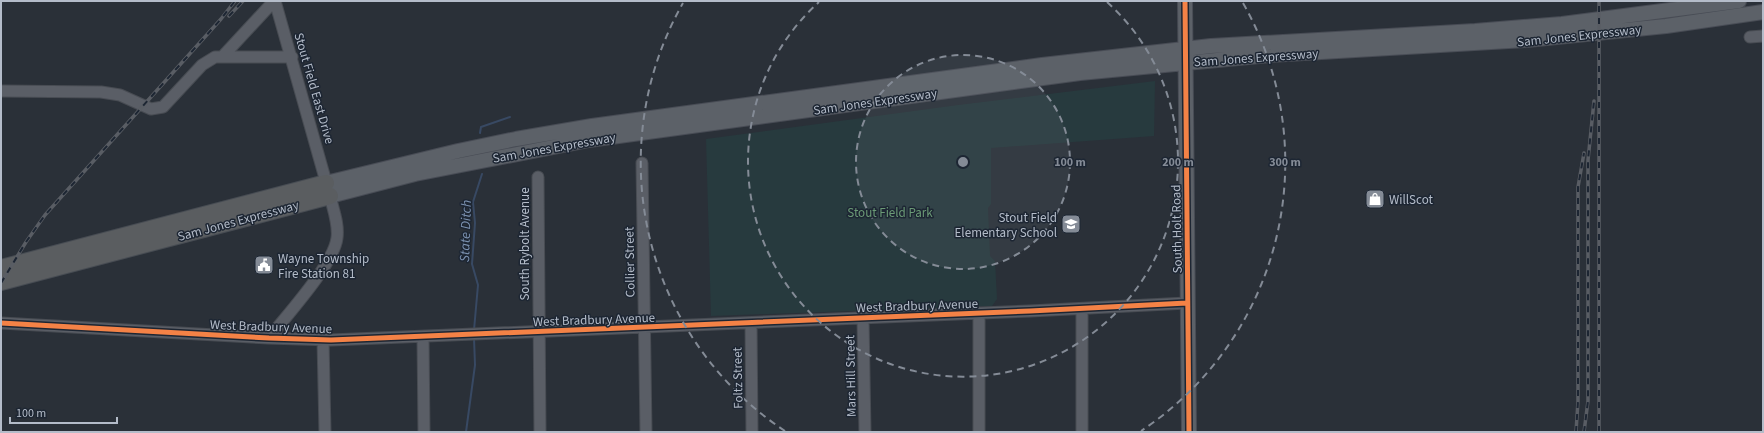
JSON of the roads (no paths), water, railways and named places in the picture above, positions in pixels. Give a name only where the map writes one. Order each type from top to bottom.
[{"type":"highway","name":"Sam Jones Expressway","points":[[1,268],[328,189]]},
{"type":"highway","name":"Sam Jones Expressway","points":[[1,282],[328,189]]},
{"type":"main road","name":"South Holt Road","points":[[1185,1],[1189,432]]},
{"type":"main road","name":"Sam Jones Expressway","points":[[328,189],[589,140],[1080,73],[1185,55],[1284,41],[1475,31],[1539,26],[1739,1]]},
{"type":"main road","name":"Sam Jones Expressway","points":[[1185,55],[1284,54],[1433,47],[1527,40],[1666,26],[1763,12]]},
{"type":"street","points":[[223,56],[275,1]]},
{"type":"street","name":"Stout Field East Drive","points":[[269,338],[330,257],[336,244],[338,228],[292,57],[275,1]]},
{"type":"street","points":[[1750,38],[1763,36]]},
{"type":"street","points":[[1,91],[101,92],[120,95],[151,109],[163,107],[208,60],[216,56],[292,57]]},
{"type":"street","name":"Collier Street","points":[[642,163],[646,432]]},
{"type":"street","name":"South Rybolt Avenue","points":[[538,177],[540,432]]},
{"type":"street","name":"West Bradbury Avenue","points":[[1,323],[323,340],[1082,309],[1187,302]]},
{"type":"street","points":[[1082,309],[1082,432]]},
{"type":"street","points":[[979,313],[979,432]]},
{"type":"street","name":"Mars Hill Street","points":[[863,318],[865,432]]},
{"type":"street","name":"Foltz Street","points":[[751,323],[752,432]]},
{"type":"street","points":[[423,336],[424,432]]},
{"type":"street","points":[[323,340],[325,432]]},
{"type":"waterway","name":"State Ditch","points":[[480,133],[481,127],[510,117]]},
{"type":"waterway","name":"State Ditch","points":[[474,330],[478,285],[472,264],[475,223],[473,202],[482,174]]},
{"type":"waterway","name":"State Ditch","points":[[466,432],[475,365],[474,338]]},
{"type":"railway","points":[[1,283],[26,242],[45,215],[221,19],[235,1]]},
{"type":"railway","points":[[229,16],[243,1]]},
{"type":"railway","points":[[1599,1],[1599,432]]},
{"type":"railway","points":[[1584,432],[1588,401],[1588,160],[1594,101]]},
{"type":"railway","points":[[1576,432],[1578,401],[1578,187],[1584,153]]},
{"type":"place","name":"WillScot","points":[[1375,199]]},
{"type":"place","name":"Stout Field Elementary School","points":[[1071,224]]},
{"type":"place","name":"Wayne Township Fire Station 81","points":[[264,265]]},
{"type":"park label","name":"Stout Field Park","points":[[890,212]]}]
